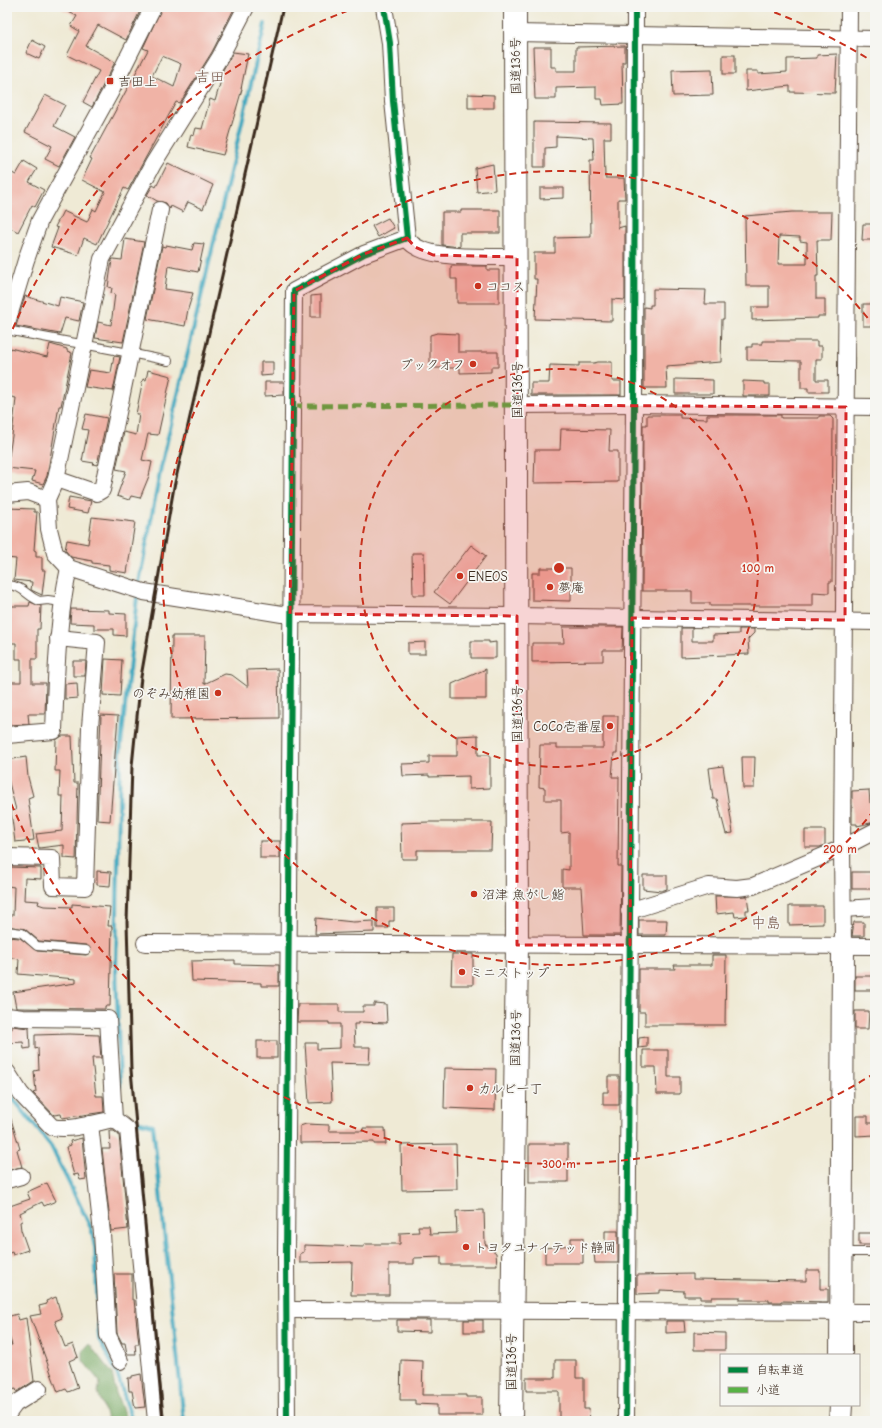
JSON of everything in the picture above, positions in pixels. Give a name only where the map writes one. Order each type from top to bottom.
[{"type":"main road","name":"国道136号","points":[[510,1421],[517,944],[515,7]]},
{"type":"main road","points":[[841,1354],[844,946]]},
{"type":"main road","points":[[840,1421],[841,1406]]},
{"type":"street","points":[[7,324],[26,260],[40,220],[110,93],[154,7]]},
{"type":"street","points":[[246,7],[220,57],[153,164],[102,259],[56,479],[47,500],[49,529],[53,547],[55,553],[69,568],[144,592],[290,614],[845,620],[875,622]]},
{"type":"street","points":[[384,7],[390,43],[392,101],[407,238],[415,247],[433,255],[516,257]]},
{"type":"street","points":[[626,1421],[634,404],[635,7]]},
{"type":"street","points":[[844,946],[842,848],[849,7]]},
{"type":"street","points":[[514,33],[849,40],[875,39]]},
{"type":"street","points":[[56,479],[97,493],[102,490],[160,210]]},
{"type":"street","points":[[287,1421],[290,614],[294,291],[364,254],[407,238]]},
{"type":"street","points":[[517,405],[634,404],[875,407]]},
{"type":"street","points":[[7,494],[28,492],[47,500]]},
{"type":"street","points":[[7,735],[54,731],[61,602],[69,568]]},
{"type":"street","points":[[7,857],[52,858],[53,886],[85,887],[90,727],[97,642],[58,638]]},
{"type":"street","points":[[629,911],[709,886],[737,888],[753,886],[842,848],[875,831]]},
{"type":"street","points":[[843,909],[875,907]]},
{"type":"street","points":[[145,943],[875,946]]},
{"type":"street","points":[[7,1016],[23,1018],[108,1019],[114,1119],[128,1130],[156,1421]]},
{"type":"street","points":[[7,1072],[21,1094],[52,1127],[58,1128],[90,1124],[114,1119]]},
{"type":"street","points":[[90,1124],[102,1233],[108,1335],[120,1361]]},
{"type":"street","points":[[287,1310],[875,1312]]},
{"type":"street","points":[[8,1421],[7,1416],[15,1404],[39,1389]]},
{"type":"lane","points":[[7,330],[58,340],[84,343],[168,361]]},
{"type":"lane","points":[[7,585],[22,588],[39,601],[48,600],[61,602]]},
{"type":"lane","points":[[7,931],[22,933],[37,946],[86,950]]},
{"type":"lane","points":[[842,1252],[875,1252]]},
{"type":"highlighted area","points":[[407,238],[415,247],[433,255],[517,257],[517,405],[846,407],[845,620],[632,618],[630,945],[517,945],[517,616],[290,614],[294,291],[364,254]]},
{"type":"green space","points":[[89,1344],[112,1373],[116,1393],[127,1421],[108,1421],[107,1419],[98,1392],[100,1382],[83,1361],[83,1351]]},
{"type":"building","points":[[58,7],[142,7],[126,40],[98,25],[86,46],[115,62],[92,107],[83,102],[99,71],[67,55],[79,31],[71,26],[77,16]]},
{"type":"building","points":[[162,7],[235,7],[212,52],[180,103],[176,102],[128,190],[124,188],[97,244],[84,238],[78,255],[51,247],[58,228],[55,227],[63,211],[87,222],[93,209],[96,211],[105,192],[82,180],[92,159],[90,158],[148,50],[143,48]],"holes":[[[162,56],[181,64],[174,87],[152,76]]]},
{"type":"building","points":[[32,40],[45,47],[39,59],[26,53]]},
{"type":"building","points":[[625,46],[625,62],[622,62],[623,104],[603,105],[602,99],[596,99],[596,87],[556,88],[556,99],[535,99],[533,47],[551,47],[551,67],[556,67],[556,71],[576,71],[576,47]]},
{"type":"building","points":[[233,52],[248,54],[242,89],[223,155],[188,147],[191,134],[194,135],[196,128],[202,129],[210,99],[215,101],[222,77],[219,77]]},
{"type":"building","points":[[837,54],[835,93],[790,92],[790,86],[746,91],[746,71],[758,71],[758,74],[787,72],[787,59],[817,58],[817,55]]},
{"type":"building","points":[[723,55],[735,55],[735,74],[723,74]]},
{"type":"building","points":[[712,69],[713,95],[673,96],[672,70]]},
{"type":"building","points":[[468,94],[494,95],[494,108],[468,108]]},
{"type":"building","points":[[45,95],[65,105],[54,126],[75,137],[59,166],[45,159],[52,146],[25,132]]},
{"type":"building","points":[[534,122],[611,123],[611,138],[604,138],[605,178],[624,178],[625,199],[618,199],[618,228],[625,226],[625,300],[612,299],[612,321],[535,319],[537,279],[534,279],[534,253],[555,253],[555,238],[591,237],[590,160],[594,160],[593,138],[556,136],[556,147],[545,148],[545,167],[534,167]]},
{"type":"building","points":[[24,161],[37,169],[29,182],[44,190],[35,207],[32,205],[18,232],[7,226],[7,183],[12,173],[16,175]]},
{"type":"building","points":[[168,163],[213,185],[203,209],[188,202],[183,212],[171,206],[170,209],[166,203],[157,201],[147,195],[153,185],[156,187]]},
{"type":"building","points":[[493,164],[495,190],[477,192],[475,168]]},
{"type":"building","points":[[540,188],[564,188],[564,198],[540,199]]},
{"type":"building","points":[[461,210],[500,210],[500,233],[460,233],[460,247],[442,245],[442,212],[461,212]]},
{"type":"building","points":[[792,212],[832,212],[831,240],[817,240],[818,276],[816,276],[816,299],[825,299],[825,316],[818,316],[818,318],[752,320],[752,307],[769,307],[769,286],[746,286],[745,216]],"holes":[[[779,236],[800,237],[800,241],[807,242],[807,264],[778,264]]]},
{"type":"building","points":[[388,218],[394,228],[378,237],[372,226]]},
{"type":"building","points":[[863,224],[875,224],[875,240],[862,240]]},
{"type":"building","points":[[125,239],[144,242],[123,342],[95,338],[98,322],[111,325],[115,294],[111,293],[112,288],[108,287],[112,260],[122,260]]},
{"type":"building","points":[[194,243],[204,244],[198,272],[168,266],[165,289],[193,293],[185,326],[147,319],[162,246],[165,247],[166,245],[192,250]]},
{"type":"building","points":[[451,266],[487,266],[487,270],[499,270],[499,303],[457,303],[457,279],[451,279]]},
{"type":"building","points":[[653,289],[706,290],[705,304],[724,304],[724,319],[722,319],[721,362],[666,366],[667,388],[644,388],[644,307],[650,308],[650,305],[653,305]]},
{"type":"building","points":[[321,295],[321,317],[311,317],[311,296]]},
{"type":"building","points":[[25,296],[58,306],[60,297],[83,302],[79,321],[65,318],[60,334],[16,326]]},
{"type":"building","points":[[863,304],[875,304],[875,326],[863,326]]},
{"type":"building","points":[[437,333],[458,334],[458,352],[498,352],[498,367],[491,367],[491,372],[460,373],[460,368],[430,368],[430,335]]},
{"type":"building","points":[[762,341],[817,341],[817,346],[822,346],[822,359],[816,359],[816,380],[828,380],[828,392],[808,392],[808,388],[801,388],[801,361],[747,360],[747,347],[752,347],[752,344],[762,344]]},
{"type":"building","points":[[50,344],[67,349],[67,351],[72,353],[61,406],[59,406],[47,476],[43,484],[32,481],[35,471],[7,468],[7,456],[9,456],[16,398],[7,396],[7,362],[10,348],[47,357]]},
{"type":"building","points":[[114,356],[120,357],[113,391],[85,387],[89,370],[111,373]]},
{"type":"building","points":[[261,362],[273,362],[273,375],[261,376]]},
{"type":"building","points":[[612,362],[612,381],[621,381],[621,395],[531,395],[531,383],[549,383],[550,365],[579,366],[579,363]]},
{"type":"building","points":[[148,370],[171,376],[158,435],[148,434],[142,460],[152,462],[149,476],[140,498],[131,496],[129,500],[117,496],[126,471],[116,469],[124,432],[136,435],[139,414],[136,414],[143,379],[146,380]]},
{"type":"building","points":[[675,379],[713,380],[713,394],[675,394]]},
{"type":"building","points":[[743,381],[764,382],[764,384],[770,384],[770,396],[743,396]]},
{"type":"building","points":[[265,382],[284,382],[284,395],[265,396]]},
{"type":"building","points":[[86,414],[107,418],[97,465],[82,461],[88,430],[82,429]]},
{"type":"building","points":[[647,415],[680,415],[680,418],[707,419],[707,415],[781,415],[781,418],[819,418],[819,416],[830,416],[833,419],[832,582],[829,582],[829,593],[813,592],[813,606],[710,606],[710,603],[692,603],[692,591],[642,591],[643,425],[647,425]]},
{"type":"building","points":[[561,429],[610,430],[609,451],[618,451],[618,482],[534,483],[535,450],[560,450]]},
{"type":"building","points":[[69,497],[91,501],[88,513],[67,509]]},
{"type":"building","points":[[7,508],[34,509],[34,512],[37,512],[34,550],[36,551],[36,557],[42,557],[42,570],[45,570],[42,595],[31,590],[32,582],[14,580],[16,559],[7,558]]},
{"type":"building","points":[[92,517],[135,522],[127,573],[109,570],[109,565],[92,563],[92,561],[71,557],[65,550],[67,540],[88,544]]},
{"type":"building","points":[[471,545],[486,556],[450,604],[434,592]]},
{"type":"building","points":[[412,553],[424,553],[425,595],[413,595]]},
{"type":"building","points":[[540,568],[571,568],[571,601],[532,600],[532,573],[540,573]]},
{"type":"building","points":[[30,602],[41,606],[40,629],[37,629],[37,659],[32,659],[32,683],[46,683],[45,714],[28,714],[29,724],[7,725],[7,682],[21,682],[21,659],[16,659],[16,643],[8,643],[7,606],[29,606]]},
{"type":"building","points":[[71,609],[109,610],[109,613],[126,614],[126,636],[114,635],[114,629],[94,629],[94,624],[70,623]]},
{"type":"building","points":[[563,627],[623,627],[622,650],[603,650],[603,661],[532,662],[532,643],[564,643]]},
{"type":"building","points":[[681,628],[692,628],[692,641],[713,641],[713,635],[739,634],[739,629],[754,629],[754,633],[748,639],[749,654],[681,657]]},
{"type":"building","points":[[172,636],[205,636],[204,684],[225,674],[232,675],[248,687],[247,670],[278,669],[279,718],[171,719]]},
{"type":"building","points":[[471,641],[489,641],[489,643],[496,642],[496,658],[471,658]]},
{"type":"building","points":[[425,642],[425,654],[408,654],[408,643]]},
{"type":"building","points":[[105,659],[122,660],[120,696],[103,695]]},
{"type":"building","points":[[73,661],[86,661],[85,676],[73,676]]},
{"type":"building","points":[[486,669],[486,699],[452,699],[452,684]]},
{"type":"building","points":[[77,683],[78,698],[65,699],[65,684]]},
{"type":"building","points":[[101,715],[118,716],[110,821],[97,820]]},
{"type":"building","points":[[603,716],[618,716],[617,753],[614,753],[612,777],[619,777],[618,866],[621,866],[620,935],[584,935],[581,887],[562,887],[562,869],[569,870],[569,832],[561,833],[561,800],[545,800],[545,788],[539,787],[540,745],[557,745],[557,748],[603,748]]},
{"type":"building","points":[[478,735],[478,755],[490,755],[490,788],[469,789],[469,776],[403,776],[402,764],[429,763],[429,756],[457,756],[457,736]]},
{"type":"building","points":[[62,736],[72,736],[74,783],[78,783],[76,859],[64,858],[64,845],[39,848],[36,834],[62,831],[63,796],[59,796],[60,771],[55,771],[56,740]]},
{"type":"building","points":[[26,757],[28,777],[33,796],[28,798],[34,840],[15,842],[11,811],[16,810],[7,775],[7,760]]},
{"type":"building","points":[[742,757],[755,757],[754,788],[743,788]]},
{"type":"building","points":[[723,766],[733,833],[726,834],[717,799],[713,799],[709,768]]},
{"type":"building","points":[[869,790],[870,803],[875,800],[875,822],[857,826],[857,824],[852,824],[852,791]]},
{"type":"building","points":[[492,822],[491,850],[417,850],[417,859],[402,859],[401,823]]},
{"type":"building","points":[[805,830],[825,830],[825,845],[820,847],[805,847]]},
{"type":"building","points":[[260,841],[280,841],[280,858],[260,858]]},
{"type":"building","points":[[8,867],[41,868],[41,879],[25,878],[24,900],[39,901],[38,904],[44,906],[72,907],[72,904],[110,907],[108,926],[112,926],[110,1006],[105,1006],[105,1009],[16,1008],[13,992],[76,983],[76,979],[18,974],[19,959],[7,957],[7,937],[20,938],[37,951],[86,955],[90,953],[91,950],[86,945],[39,941],[25,929],[7,926],[7,915],[13,915],[14,887],[8,886]]},
{"type":"building","points":[[97,871],[111,872],[110,886],[97,885]]},
{"type":"building","points":[[852,872],[875,872],[875,889],[852,889]]},
{"type":"building","points":[[643,875],[667,875],[667,889],[661,891],[643,889]]},
{"type":"building","points":[[715,896],[747,896],[749,910],[746,910],[746,916],[735,917],[734,912],[716,914]]},
{"type":"building","points":[[789,906],[823,906],[823,924],[789,925]]},
{"type":"building","points":[[377,908],[394,908],[394,921],[389,921],[389,928],[377,928]]},
{"type":"building","points":[[316,918],[353,922],[374,921],[374,932],[315,934]]},
{"type":"building","points":[[639,920],[667,920],[666,935],[639,935]]},
{"type":"building","points":[[854,922],[864,922],[864,936],[852,936]]},
{"type":"building","points":[[452,954],[473,954],[473,985],[451,985]]},
{"type":"building","points":[[712,955],[726,955],[725,1025],[645,1025],[645,1012],[639,1012],[639,969],[675,969],[674,965],[712,965]]},
{"type":"building","points":[[235,960],[235,964],[279,965],[279,986],[261,986],[261,983],[192,981],[191,961]]},
{"type":"building","points":[[855,976],[875,976],[875,990],[855,990]]},
{"type":"building","points":[[374,1003],[386,1004],[387,1023],[359,1022],[359,1024],[354,1024],[355,1047],[370,1047],[369,1064],[330,1063],[332,1102],[309,1103],[305,1043],[317,1043],[317,1049],[340,1048],[340,1024],[329,1024],[329,1022],[297,1022],[298,1004],[339,1004],[339,1012],[363,1012],[363,1006],[374,1006]]},
{"type":"building","points":[[855,1011],[869,1011],[868,1029],[855,1029]]},
{"type":"building","points":[[12,1026],[29,1028],[30,1048],[24,1049],[23,1042],[7,1043],[7,1030],[12,1029]]},
{"type":"building","points":[[35,1035],[99,1035],[101,1058],[92,1058],[96,1096],[103,1096],[104,1112],[62,1118],[61,1114],[54,1115],[33,1093],[36,1092],[34,1071],[39,1070],[38,1048],[35,1049]]},
{"type":"building","points":[[647,1037],[647,1047],[638,1048],[639,1038]]},
{"type":"building","points":[[257,1041],[277,1041],[277,1058],[257,1058]]},
{"type":"building","points":[[643,1050],[668,1050],[668,1077],[680,1077],[680,1094],[657,1094],[656,1067],[643,1067]]},
{"type":"building","points":[[445,1068],[496,1069],[495,1110],[444,1108]]},
{"type":"building","points":[[608,1076],[619,1076],[619,1105],[603,1105],[603,1092],[608,1092]]},
{"type":"building","points":[[10,1116],[20,1149],[17,1150],[22,1167],[7,1170],[7,1117]]},
{"type":"building","points":[[856,1116],[868,1116],[868,1123],[875,1123],[875,1135],[856,1136]]},
{"type":"building","points":[[306,1124],[329,1125],[329,1131],[363,1131],[363,1128],[385,1128],[386,1144],[374,1144],[374,1142],[300,1143],[300,1126]]},
{"type":"building","points":[[109,1131],[114,1131],[119,1135],[128,1229],[111,1231],[102,1149],[110,1149]]},
{"type":"building","points":[[82,1138],[86,1179],[80,1180],[78,1174],[74,1175],[66,1147],[71,1145],[70,1141]]},
{"type":"building","points":[[456,1144],[457,1189],[402,1190],[401,1145]]},
{"type":"building","points":[[529,1144],[568,1144],[568,1182],[529,1182]]},
{"type":"building","points":[[47,1183],[56,1201],[44,1206],[42,1202],[20,1213],[22,1221],[20,1222],[21,1230],[28,1250],[13,1255],[12,1252],[7,1254],[7,1207],[30,1199],[27,1192]]},
{"type":"building","points":[[484,1210],[485,1244],[496,1253],[497,1265],[441,1265],[441,1257],[414,1258],[414,1264],[389,1264],[389,1295],[351,1295],[352,1262],[300,1263],[300,1254],[304,1252],[304,1245],[364,1247],[364,1244],[400,1244],[400,1233],[419,1232],[418,1226],[429,1226],[430,1234],[457,1233],[456,1211]]},
{"type":"building","points":[[605,1231],[618,1231],[618,1263],[595,1263],[594,1253],[605,1253]]},
{"type":"building","points":[[859,1233],[875,1233],[875,1245],[859,1245]]},
{"type":"building","points":[[571,1238],[583,1238],[583,1263],[545,1263],[545,1248],[571,1245]]},
{"type":"building","points":[[806,1270],[820,1270],[820,1289],[828,1289],[828,1302],[769,1302],[769,1300],[740,1300],[740,1297],[712,1297],[712,1299],[700,1299],[700,1296],[684,1296],[684,1291],[660,1290],[660,1293],[637,1294],[637,1275],[693,1274],[693,1279],[806,1281]]},
{"type":"building","points":[[114,1274],[132,1274],[132,1300],[134,1300],[139,1344],[135,1344],[136,1354],[127,1354],[125,1343],[122,1343],[117,1333]]},
{"type":"building","points":[[56,1297],[62,1318],[55,1321],[65,1347],[73,1344],[78,1357],[69,1361],[78,1388],[68,1392],[66,1389],[58,1392],[30,1316],[41,1314],[39,1306],[47,1304],[46,1301]]},
{"type":"building","points":[[17,1314],[19,1320],[26,1318],[34,1381],[17,1392],[16,1389],[11,1390],[7,1367],[7,1345],[12,1345],[7,1330],[7,1317]]},
{"type":"building","points":[[397,1320],[430,1320],[430,1332],[397,1331]]},
{"type":"building","points":[[464,1320],[483,1320],[483,1332],[464,1332]]},
{"type":"building","points":[[666,1321],[684,1321],[685,1332],[666,1333]]},
{"type":"building","points":[[694,1332],[725,1333],[725,1350],[694,1350]]},
{"type":"building","points":[[401,1360],[423,1361],[422,1395],[466,1395],[466,1397],[482,1397],[482,1415],[437,1415],[437,1405],[415,1404],[415,1400],[400,1400]]},
{"type":"building","points":[[555,1360],[576,1360],[576,1378],[584,1378],[584,1409],[589,1409],[590,1421],[559,1421],[559,1391],[526,1391],[526,1378],[555,1378]]},
{"type":"building","points":[[141,1374],[145,1407],[135,1408],[132,1391],[129,1391],[128,1378]]},
{"type":"waterway","points":[[139,583],[161,467],[265,24]]},
{"type":"waterway","points":[[120,1086],[116,968],[120,753],[137,597]]},
{"type":"waterway","points":[[7,1091],[51,1146],[91,1228],[95,1247],[99,1339],[117,1373],[132,1421]]},
{"type":"waterway","points":[[121,1109],[124,1118],[153,1125],[184,1421]]},
{"type":"railway","points":[[163,1421],[131,1070],[127,922],[132,766],[141,677],[174,487],[283,7]]},
{"type":"marked path","points":[[292,406],[517,405]]},
{"type":"cycle path","points":[[287,1421],[286,1257],[294,291],[364,254],[407,238],[393,101],[390,43],[384,7]]},
{"type":"cycle path","points":[[626,1421],[634,404],[635,7]]},
{"type":"place","name":"吉田上","points":[[110,81]]},
{"type":"place","name":"ココス","points":[[478,286]]},
{"type":"place","name":"ブックオフ","points":[[473,364]]},
{"type":"place","name":"ENEOS","points":[[460,576]]},
{"type":"place","name":"夢庵","points":[[550,587]]},
{"type":"place","name":"のぞみ幼稚園","points":[[218,693]]},
{"type":"place","name":"CoCo壱番屋","points":[[610,726]]},
{"type":"place","name":"沼津 魚がし鮨","points":[[474,894]]},
{"type":"place","name":"ミニストップ","points":[[462,972]]},
{"type":"place","name":"カルビ一丁","points":[[470,1088]]},
{"type":"place","name":"トヨタユナイテッド静岡","points":[[466,1247]]},
{"type":"district","name":"吉田","points":[[210,77]]},
{"type":"district","name":"中島","points":[[766,923]]}]
